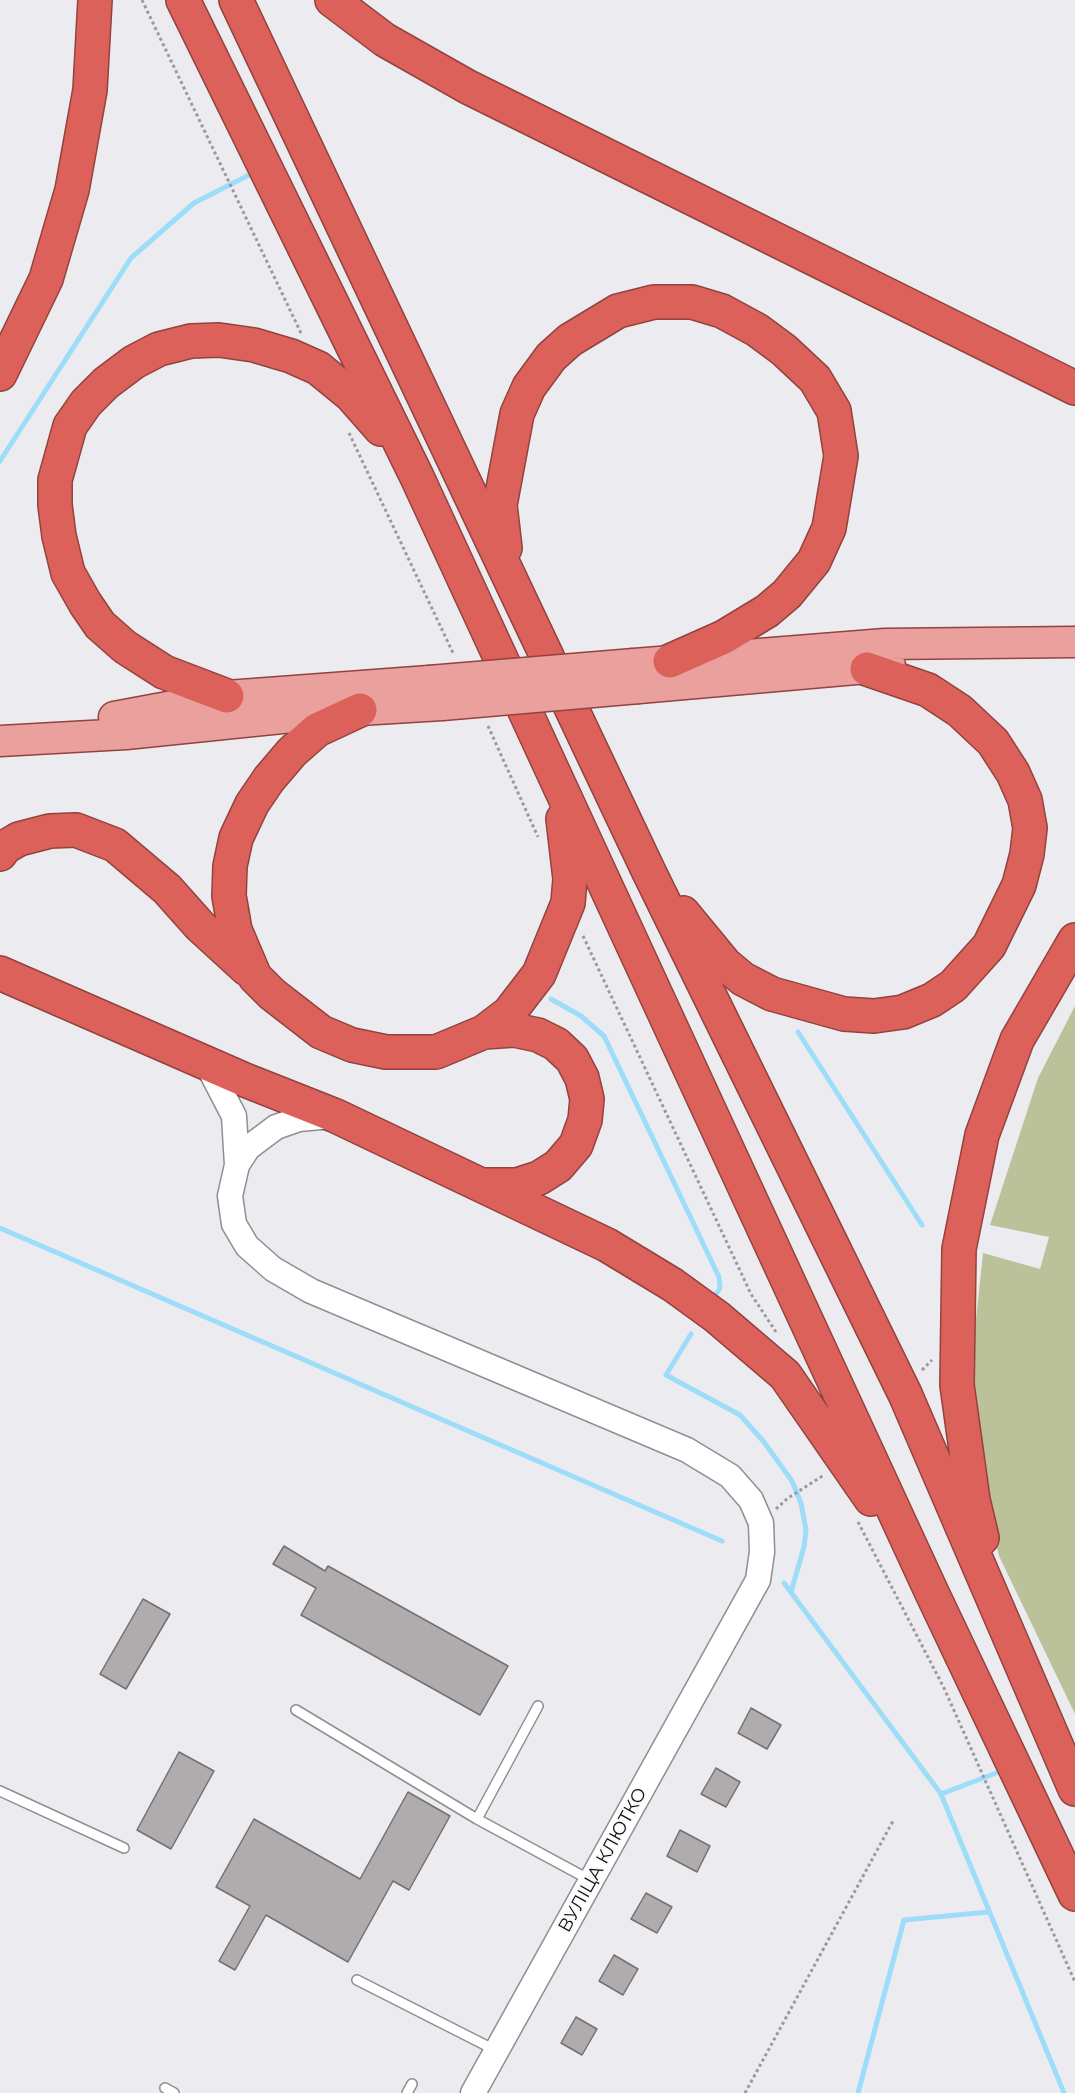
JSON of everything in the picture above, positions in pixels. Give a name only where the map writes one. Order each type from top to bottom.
[{"type":"highway","points":[[0,374],[46,279],[72,190],[90,90],[95,0]]},
{"type":"highway","points":[[183,0],[417,477],[557,785],[932,1593],[1075,1894]]},
{"type":"highway","points":[[236,0],[649,872],[905,1394],[1004,1630],[1075,1789]]},
{"type":"highway","points":[[333,0],[385,40],[468,87],[1075,388]]},
{"type":"highway","points":[[507,571],[500,505],[511,441],[517,414],[529,387],[550,357],[570,340],[618,311],[654,302],[692,302],[722,311],[757,330],[784,350],[815,379],[834,411],[841,456],[829,528],[814,561],[787,594],[767,611],[724,637],[670,661]]},
{"type":"highway","points":[[226,696],[164,672],[100,625],[68,573],[59,536],[55,480],[70,426],[86,403],[106,383],[134,362],[159,349],[191,341],[219,340],[254,345],[291,356],[318,368],[351,394],[377,423],[417,477]]},
{"type":"highway","points":[[649,872],[725,964],[743,979],[772,994],[822,1010],[874,1016],[903,1012],[932,1000],[953,986],[989,946],[1019,885],[1028,854],[1030,828],[1025,800],[1013,773],[993,742],[960,711],[928,690],[867,669]]},
{"type":"highway","points":[[255,977],[235,930],[229,896],[230,866],[236,838],[252,804],[292,752],[317,730],[360,710]]},
{"type":"highway","points":[[0,854],[19,839],[50,831],[76,830],[115,845],[167,889],[200,926],[313,1027],[352,1045],[386,1052],[436,1052],[484,1032],[509,1013],[539,974],[568,903],[570,879],[567,840],[557,785]]},
{"type":"highway","points":[[1004,1630],[973,1500],[957,1385],[959,1249],[982,1135],[1017,1040],[1075,940]]},
{"type":"highway","points":[[0,973],[207,1064],[336,1116],[487,1185],[607,1245],[673,1285],[717,1317],[785,1375],[838,1449],[932,1593]]},
{"type":"highway","points":[[484,1032],[514,1030],[538,1035],[556,1044],[572,1059],[582,1078],[587,1100],[585,1120],[576,1145],[558,1166],[539,1178],[517,1185],[487,1185]]},
{"type":"main road","points":[[0,740],[226,696],[436,693],[636,676],[867,669],[1075,643]]},
{"type":"main road","points":[[636,676],[670,661],[885,644],[1075,643]]},
{"type":"main road","points":[[0,740],[126,734],[360,710],[436,693]]},
{"type":"street","points":[[207,1064],[234,1116],[237,1165]]},
{"type":"street","points":[[237,1165],[248,1148],[276,1127],[312,1116],[336,1116]]},
{"type":"street","name":"ВУЛІЦА КЛЮТКО","points":[[237,1165],[230,1196],[234,1224],[247,1246],[273,1269],[311,1291],[677,1445],[730,1476],[752,1500],[761,1523],[762,1552],[758,1580],[734,1628],[473,2093]]},
{"type":"lane","points":[[477,1819],[538,1706]]},
{"type":"lane","points":[[296,1710],[477,1819],[592,1881]]},
{"type":"lane","points":[[0,1791],[124,1848]]},
{"type":"lane","points":[[357,1980],[497,2051]]},
{"type":"path","points":[[142,0],[318,368]]},
{"type":"path","points":[[348,432],[455,656]]},
{"type":"path","points":[[486,721],[539,839]]},
{"type":"path","points":[[568,903],[751,1294],[776,1332]]},
{"type":"path","points":[[788,1498],[828,1472],[822,1461],[838,1449]]},
{"type":"path","points":[[857,1520],[944,1688],[1075,1982]]},
{"type":"path","points":[[745,2093],[893,1821]]},
{"type":"green space","points":[[1075,1006],[1075,1714],[999,1556],[979,1468],[970,1377],[983,1253],[1040,1269],[1049,1237],[990,1225],[1038,1078]]},
{"type":"building","points":[[284,1546],[325,1571],[328,1566],[508,1666],[480,1715],[301,1615],[316,1588],[273,1564]]},
{"type":"building","points":[[143,1599],[170,1614],[126,1689],[100,1674]]},
{"type":"building","points":[[751,1708],[781,1725],[767,1749],[738,1733]]},
{"type":"building","points":[[179,1752],[214,1771],[171,1849],[137,1830]]},
{"type":"building","points":[[716,1768],[740,1782],[726,1807],[701,1794]]},
{"type":"building","points":[[408,1792],[450,1816],[409,1890],[393,1881],[348,1962],[266,1915],[235,1970],[219,1961],[250,1906],[216,1887],[254,1819],[360,1879]]},
{"type":"building","points":[[680,1830],[710,1846],[697,1872],[667,1856]]},
{"type":"building","points":[[646,1893],[672,1907],[657,1933],[631,1919]]},
{"type":"building","points":[[614,1955],[638,1969],[623,1995],[599,1981]]},
{"type":"building","points":[[576,2017],[597,2029],[582,2055],[561,2043]]},
{"type":"waterway","points":[[0,461],[131,258],[194,203],[249,175]]},
{"type":"waterway","points":[[551,999],[581,1016],[604,1036],[719,1277],[720,1288],[715,1296]]},
{"type":"waterway","points":[[798,1032],[922,1225]]},
{"type":"waterway","points":[[0,1228],[722,1541]]},
{"type":"waterway","points":[[691,1334],[666,1375],[740,1415],[764,1442],[792,1481],[801,1503],[806,1530],[804,1547],[791,1592]]},
{"type":"waterway","points":[[784,1583],[941,1794],[1064,2093]]},
{"type":"waterway","points":[[941,1794],[999,1772]]},
{"type":"waterway","points":[[858,2093],[904,1920],[988,1912]]}]
